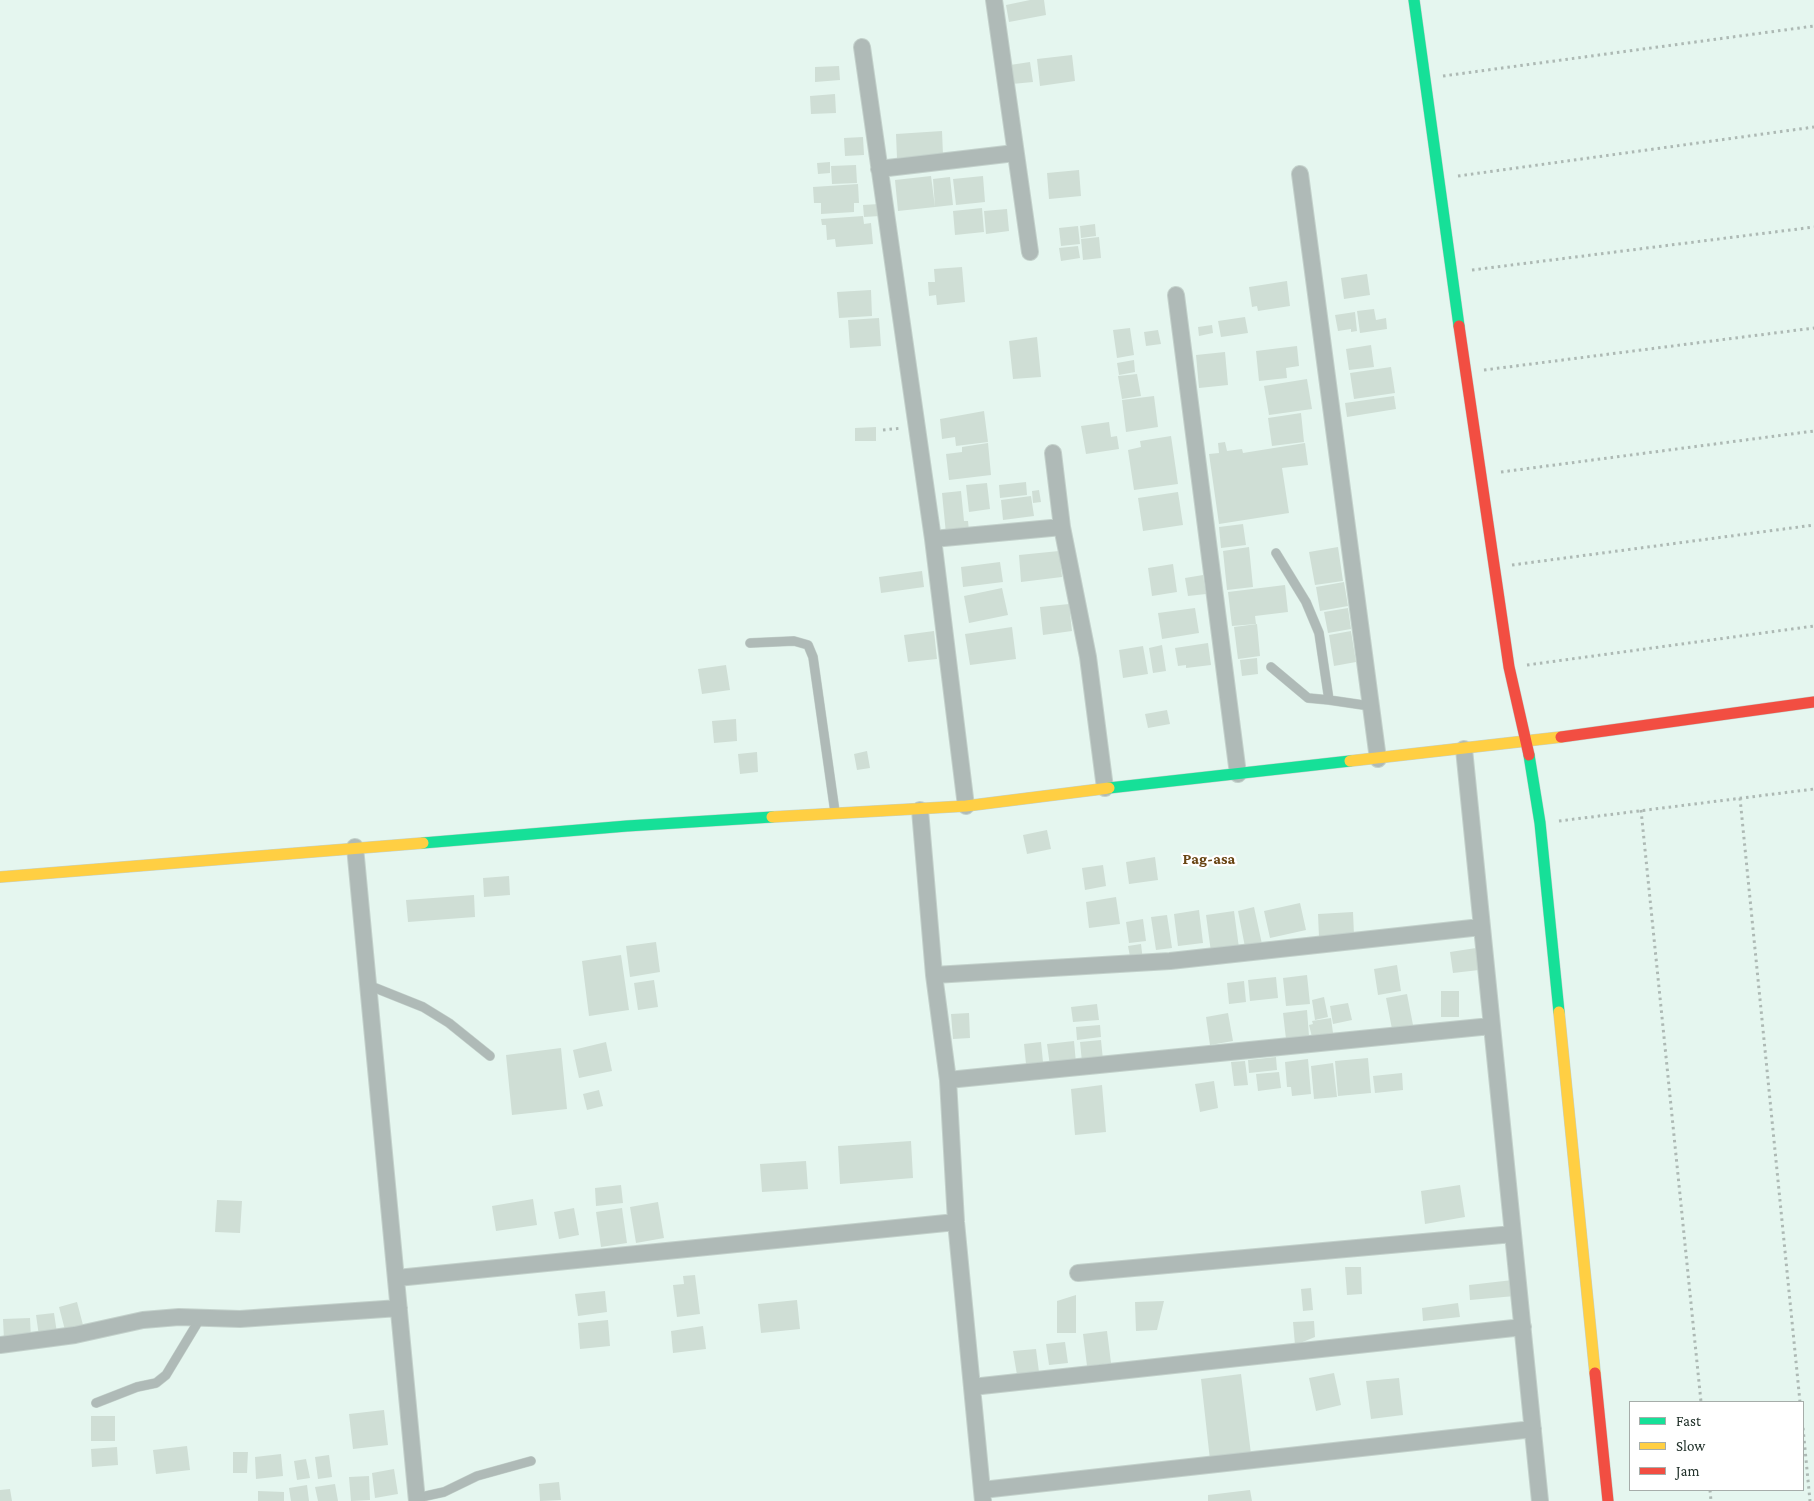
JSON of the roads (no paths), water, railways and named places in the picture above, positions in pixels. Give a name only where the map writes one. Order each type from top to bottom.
[{"type":"street","points":[[994,0],[1030,252]]},
{"type":"street","points":[[1414,0],[1494,568],[1510,667],[1527,742],[1540,823],[1608,1501]]},
{"type":"street","points":[[862,47],[933,539],[966,806]]},
{"type":"street","points":[[879,169],[1015,153]]},
{"type":"street","points":[[1300,174],[1378,759]]},
{"type":"street","points":[[1176,295],[1238,774]]},
{"type":"street","points":[[1053,453],[1062,527],[1088,657],[1105,788]]},
{"type":"street","points":[[933,539],[1062,527]]},
{"type":"street","points":[[0,877],[627,826],[966,806],[1105,788],[1527,742],[1814,702]]},
{"type":"street","points":[[1464,749],[1540,1501]]},
{"type":"street","points":[[920,810],[934,975],[948,1080],[956,1222],[983,1495],[1533,1429]]},
{"type":"street","points":[[355,847],[417,1500]]},
{"type":"street","points":[[934,975],[1170,961],[1481,926]]},
{"type":"street","points":[[948,1080],[1491,1026]]},
{"type":"street","points":[[397,1278],[956,1222]]},
{"type":"street","points":[[1078,1274],[1513,1234]]},
{"type":"street","points":[[0,1344],[75,1335],[144,1320],[201,1317],[240,1319],[399,1308]]},
{"type":"street","points":[[972,1387],[1523,1327]]},
{"type":"lane","points":[[1276,553],[1306,602],[1319,633],[1329,700]]},
{"type":"lane","points":[[750,643],[794,641],[808,645],[813,657],[836,815]]},
{"type":"lane","points":[[1271,667],[1308,698],[1370,706]]},
{"type":"lane","points":[[368,985],[423,1007],[449,1023],[490,1056]]},
{"type":"lane","points":[[96,1403],[137,1387],[156,1383],[166,1375],[201,1317]]},
{"type":"lane","points":[[417,1500],[444,1492],[477,1476],[531,1461]]},
{"type":"district","name":"Pag-asa","points":[[1209,859]]}]
